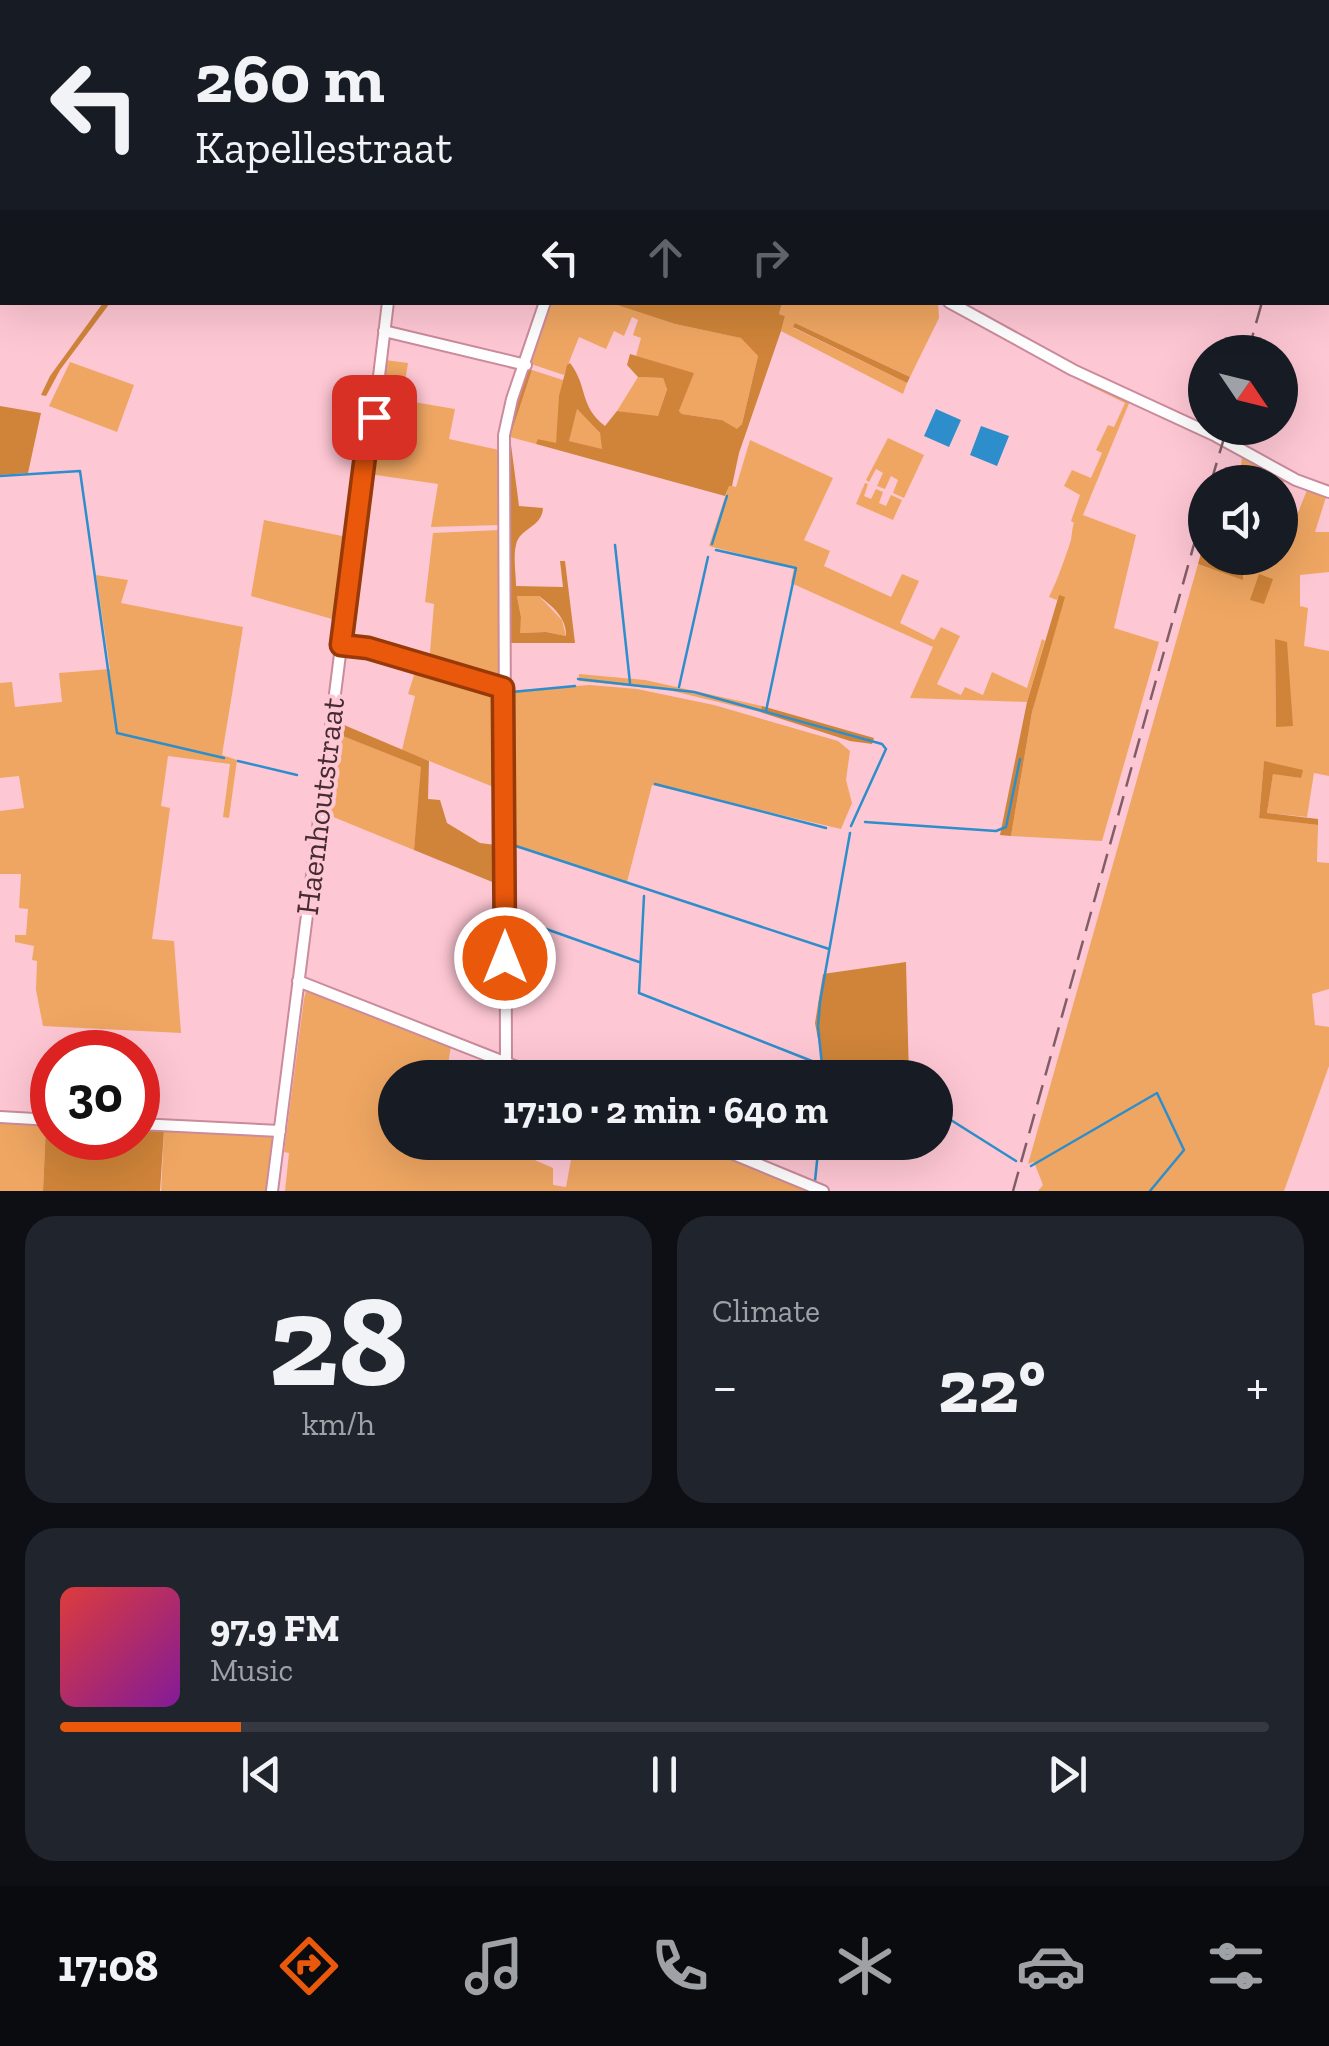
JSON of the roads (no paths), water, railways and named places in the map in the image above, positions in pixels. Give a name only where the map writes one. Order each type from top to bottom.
[{"type":"street","name":"Haenhoutstraat","points":[[272,1191],[388,305]]},
{"type":"street","points":[[506,1060],[504,436],[512,399],[544,305]]},
{"type":"street","points":[[955,305],[1072,370],[1216,436],[1296,480],[1329,492]]},
{"type":"street","points":[[384,331],[526,365]]},
{"type":"street","points":[[341,645],[368,648],[503,688]]},
{"type":"street","points":[[298,981],[501,1060]]},
{"type":"street","points":[[0,1118],[30,1119]]},
{"type":"street","points":[[160,1125],[280,1132]]},
{"type":"street","points":[[748,1160],[823,1191]]},
{"type":"water","points":[[936,409],[961,420],[949,447],[924,436]]},
{"type":"water","points":[[981,426],[1009,436],[997,466],[970,455]]},
{"type":"waterway","points":[[0,476],[80,471],[117,733],[224,758]]},
{"type":"waterway","points":[[712,544],[727,496]]},
{"type":"waterway","points":[[615,545],[630,683]]},
{"type":"waterway","points":[[716,550],[796,568],[766,711]]},
{"type":"waterway","points":[[679,687],[708,557]]},
{"type":"waterway","points":[[578,679],[694,692],[882,744],[886,749],[851,826]]},
{"type":"waterway","points":[[512,692],[575,686]]},
{"type":"waterway","points":[[865,822],[996,831],[1006,827],[1020,759]]},
{"type":"waterway","points":[[238,761],[297,775]]},
{"type":"waterway","points":[[655,784],[826,828]]},
{"type":"waterway","points":[[821,1060],[820,1002],[850,833]]},
{"type":"waterway","points":[[513,845],[829,949]]},
{"type":"waterway","points":[[644,896],[639,993],[809,1060]]},
{"type":"waterway","points":[[518,919],[639,962]]},
{"type":"waterway","points":[[1031,1166],[1157,1093],[1184,1150],[1150,1191]]},
{"type":"waterway","points":[[953,1121],[1016,1161]]},
{"type":"waterway","points":[[815,1181],[817,1160]]},
{"type":"railway","points":[[1253,335],[1261,305]]},
{"type":"railway","points":[[1216,465],[1222,445]]},
{"type":"railway","points":[[1013,1191],[1188,566]]}]
